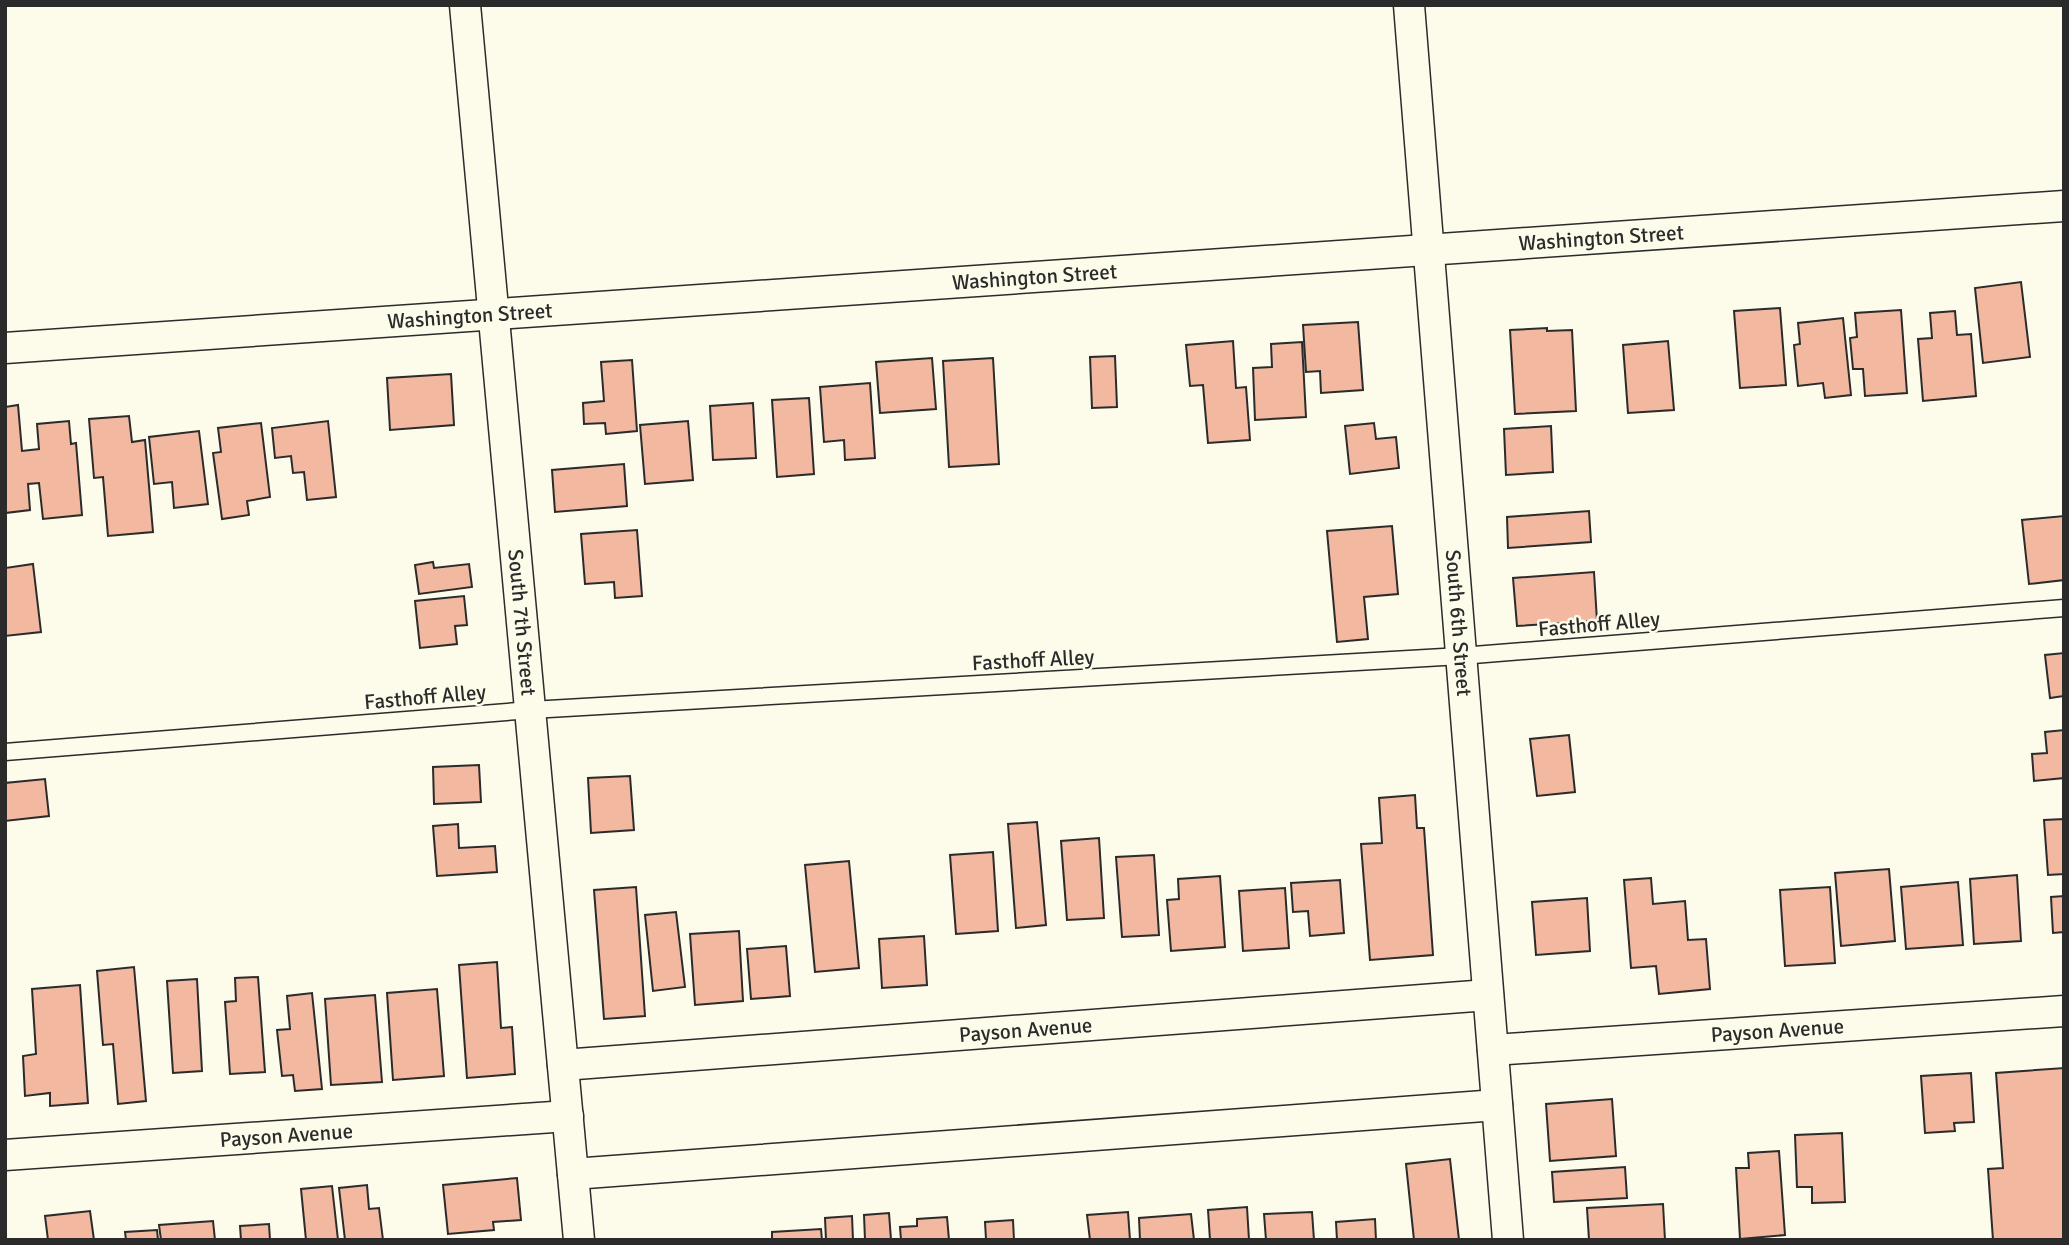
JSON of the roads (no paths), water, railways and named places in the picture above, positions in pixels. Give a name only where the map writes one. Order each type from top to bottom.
[{"type":"street","name":"South 7th Street","points":[[465,5],[579,1240]]},
{"type":"street","name":"South 6th Street","points":[[1409,5],[1508,1240]]},
{"type":"street","name":"Washington Street","points":[[5,348],[2064,206]]},
{"type":"street","name":"Payson Avenue","points":[[563,1065],[1488,995]]},
{"type":"street","name":"Payson Avenue","points":[[1493,1050],[2064,1011]]},
{"type":"street","points":[[573,1174],[1497,1105]]},
{"type":"street","name":"Payson Avenue","points":[[5,1155],[568,1116]]},
{"type":"lane","name":"Fasthoff Alley","points":[[5,752],[531,710],[1461,656],[2064,608]]}]
